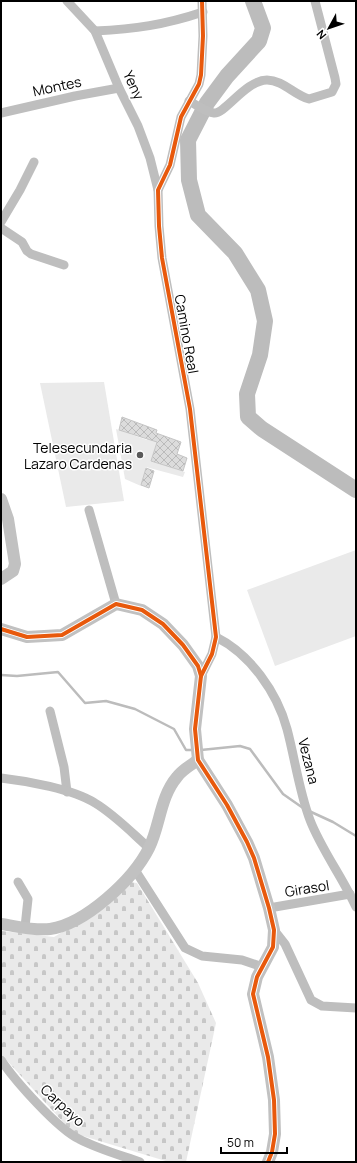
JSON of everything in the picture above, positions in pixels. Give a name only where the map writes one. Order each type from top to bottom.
[{"type":"street","name":"Yeny","points":[[67,1],[89,23],[95,32],[119,88],[138,126],[150,158],[158,190]]},
{"type":"street","name":"Camino Real","points":[[201,676],[212,654],[216,637],[190,409],[162,258],[158,190],[170,165],[181,117],[199,84],[201,75],[202,1]]},
{"type":"street","points":[[189,101],[214,113],[221,112],[235,96],[259,81],[266,80],[277,82],[309,99],[332,92],[336,84],[336,78],[315,1]]},
{"type":"street","points":[[95,32],[146,28],[173,22],[202,12]]},
{"type":"street","name":"Montes","points":[[1,113],[68,97],[119,88]]},
{"type":"street","points":[[1,222],[20,190],[34,162]]},
{"type":"street","points":[[1,228],[22,242],[30,254],[64,265]]},
{"type":"street","points":[[1,499],[8,519],[15,564],[13,571],[1,580]]},
{"type":"street","points":[[89,510],[116,604]]},
{"type":"street","points":[[1,629],[27,637],[62,635],[116,604],[142,610],[163,624],[192,656],[201,676],[195,740],[198,757],[247,842],[254,858],[274,930],[273,947],[257,977],[253,994],[268,1057],[274,1100],[275,1134],[272,1152],[268,1162]]},
{"type":"street","name":"Vezana","points":[[216,637],[230,644],[248,661],[272,695],[287,728],[310,820],[356,907]]},
{"type":"street","points":[[50,711],[64,767],[67,792]]},
{"type":"street","points":[[1,924],[41,930],[64,925],[102,903],[135,870],[149,848],[170,787],[177,776],[198,757]]},
{"type":"street","points":[[1,778],[67,792],[87,799],[104,809],[149,848]]},
{"type":"street","points":[[135,870],[185,948],[202,956],[242,960],[263,967]]},
{"type":"street","points":[[18,882],[28,899],[25,927]]},
{"type":"street","name":"Girasol","points":[[269,908],[350,894]]},
{"type":"street","points":[[274,930],[287,948],[311,1000],[322,1006],[356,1008]]},
{"type":"street","name":"Carpayo","points":[[1,1060],[19,1082],[65,1130],[80,1140],[140,1162]]},
{"type":"green space","points":[[104,382],[124,501],[66,507],[40,383]]},
{"type":"green space","points":[[116,429],[147,440],[149,434],[158,437],[151,461],[185,472],[183,477],[146,467],[141,486],[125,479]]},
{"type":"green space","points":[[356,550],[356,636],[275,666],[247,590]]},
{"type":"green space","points":[[130,882],[137,883],[198,983],[216,1023],[186,1162],[169,1162],[73,1133],[1,1054],[2,931],[54,937],[108,905]]},
{"type":"building","points":[[122,417],[157,430],[156,433],[181,442],[177,454],[187,458],[183,471],[151,461],[157,442],[119,430]]},
{"type":"building","points":[[146,468],[154,471],[149,488],[141,485]]},
{"type":"waterway","points":[[253,1],[263,28],[259,41],[227,76],[207,103],[188,140],[189,180],[198,215],[235,253],[258,290],[265,321],[260,355],[247,394],[248,417],[262,429],[356,490]]},
{"type":"waterway","points":[[1,675],[17,676],[58,672],[85,703],[106,701],[135,709],[174,729],[186,750],[194,750]]},
{"type":"waterway","points":[[201,750],[240,746],[250,749],[283,794],[303,808]]},
{"type":"waterway","points":[[309,811],[333,822],[356,836]]},
{"type":"cycle path","points":[[201,676],[212,654],[216,637],[190,409],[162,258],[158,190],[170,165],[181,117],[199,84],[201,75],[203,36],[202,1]]},
{"type":"cycle path","points":[[1,629],[27,637],[62,635],[116,604],[142,610],[163,624],[183,645],[198,666],[201,676],[195,729],[198,760],[227,805],[247,842],[254,858],[274,930],[273,947],[257,977],[253,994],[268,1057],[274,1100],[275,1134],[272,1152],[268,1162]]},
{"type":"place","name":"Telesecundaria Lazaro Cardenas","points":[[140,455]]}]
